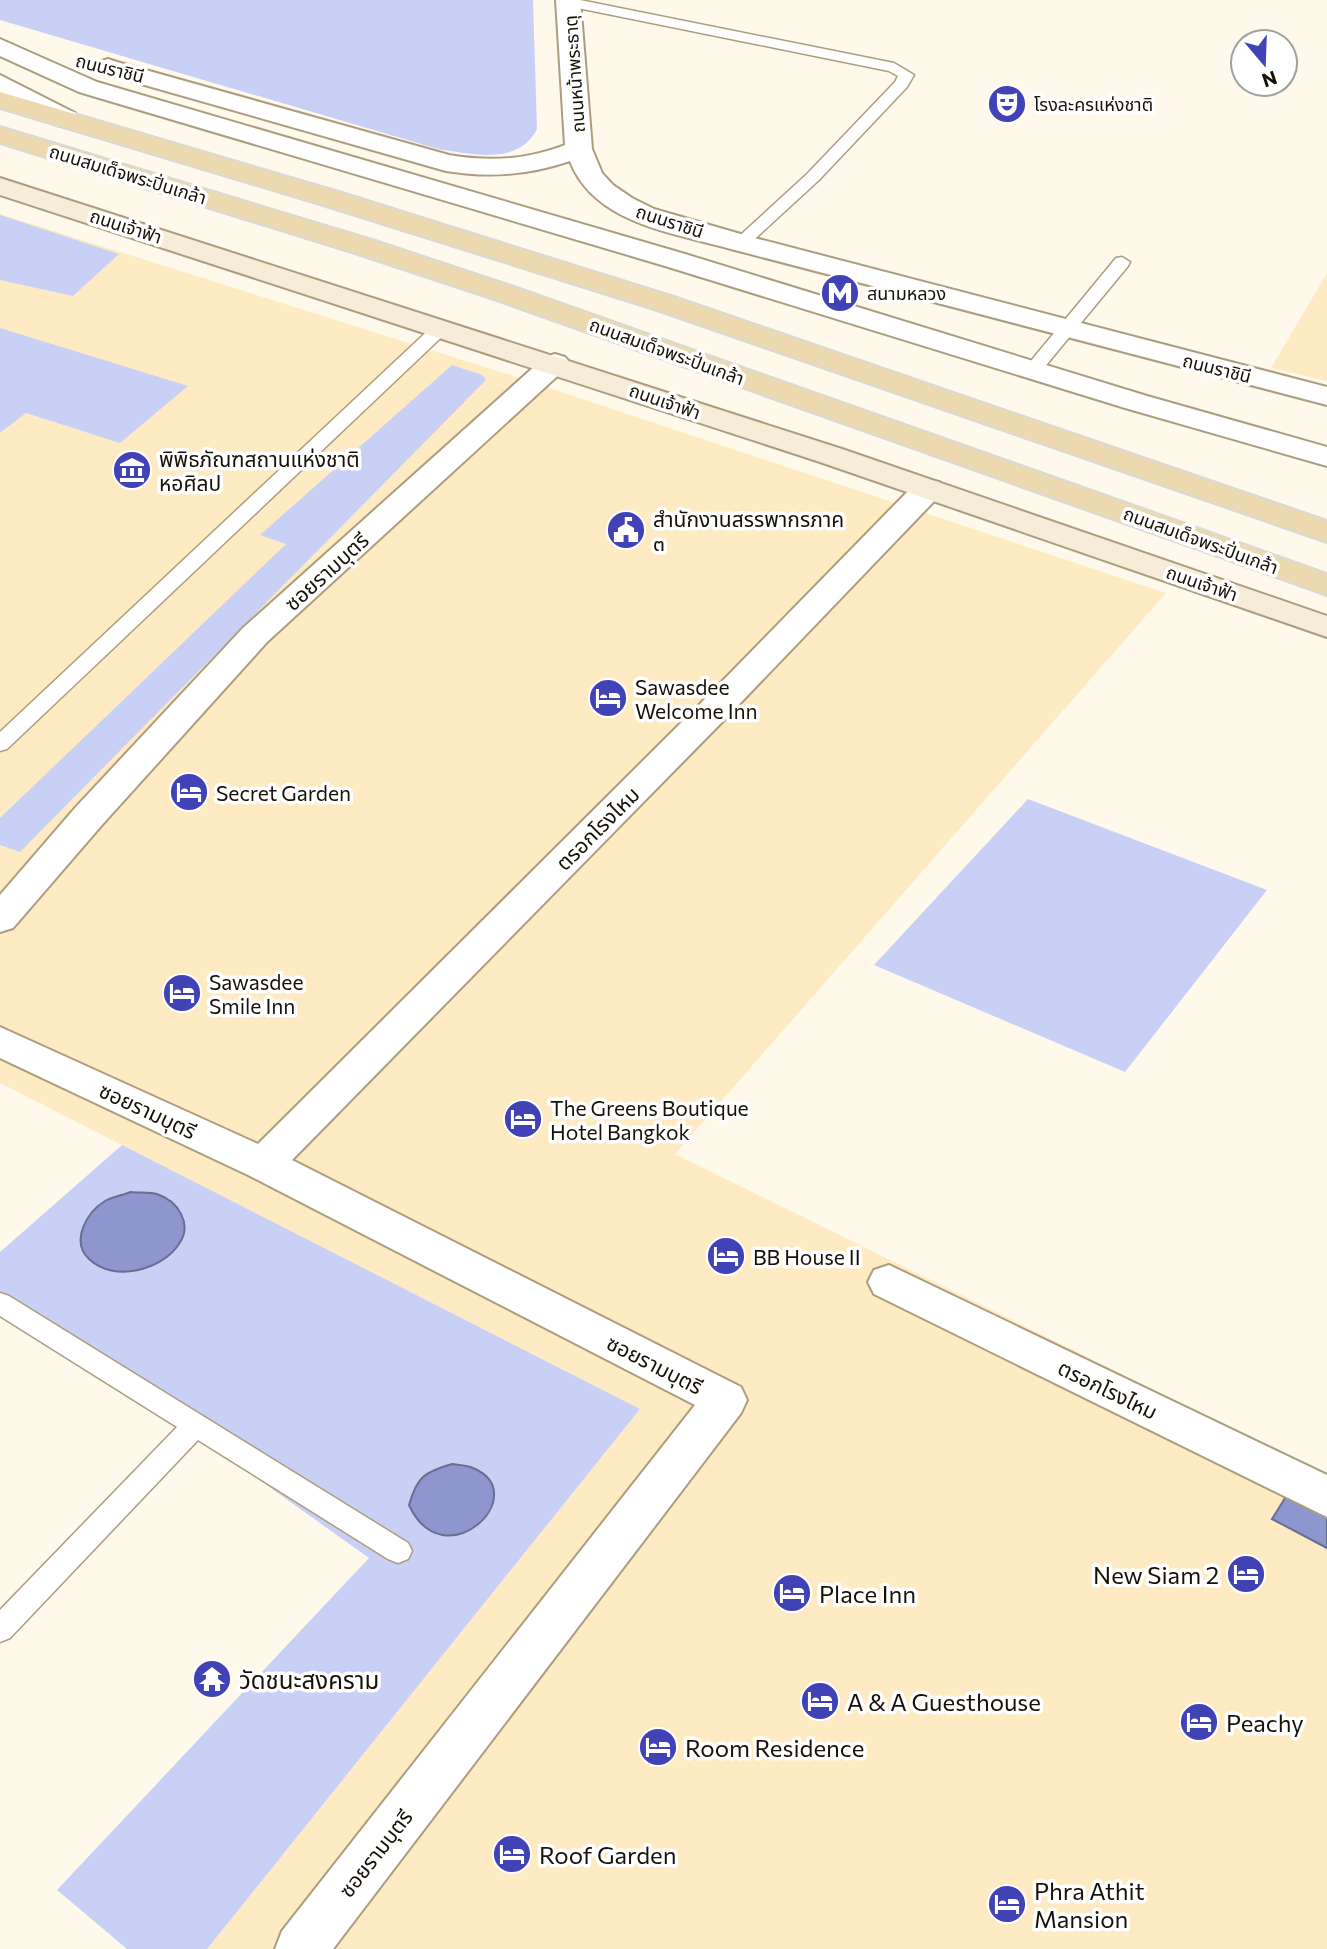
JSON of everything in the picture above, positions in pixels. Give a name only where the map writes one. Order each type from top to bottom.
[{"type":"main road","name":"ถนนสมเด็จพระปิ่นเกล้า","points":[[0,100],[526,259],[857,368],[1327,531]]},
{"type":"main road","name":"ถนนสมเด็จพระปิ่นเกล้า","points":[[0,135],[366,247],[1327,585]]},
{"type":"main road","name":"ถนนเจ้าฟ้า","points":[[0,186],[555,363],[1327,627]]},
{"type":"street","name":"ถนนหน้าพระธาตุ","points":[[568,1],[579,149]]},
{"type":"street","name":"ถนนราชินี","points":[[0,41],[145,76],[446,163],[482,170],[515,169],[579,149],[589,175],[603,191],[644,215],[741,243],[1327,396]]},
{"type":"street","name":"ถนนราชินี","points":[[0,47],[88,88],[700,268],[1032,371],[1327,457]]},
{"type":"street","points":[[0,83],[66,119]]},
{"type":"street","name":"ซอยรามบุตรี","points":[[0,919],[88,817],[255,635],[555,363]]},
{"type":"street","name":"ตรอกโรงไหม","points":[[264,1164],[711,713],[928,489]]},
{"type":"street","name":"ซอยรามบุตรี","points":[[0,1041],[264,1164],[724,1400],[301,1949]]},
{"type":"street","name":"ตรอกโรงไหม","points":[[889,1282],[1327,1497]]},
{"type":"lane","points":[[568,1],[894,67],[906,75],[902,84],[813,177],[741,243]]},
{"type":"lane","points":[[1032,371],[1122,262]]},
{"type":"lane","points":[[0,744],[442,327]]},
{"type":"lane","points":[[0,1303],[398,1550]]},
{"type":"lane","points":[[0,1629],[196,1425]]},
{"type":"shaded area","points":[[0,0],[533,0],[537,129],[529,141],[506,153],[479,155],[438,149],[0,20]]},
{"type":"shaded area","points":[[0,214],[507,374],[1166,593],[675,1154],[1327,1475],[1327,1949],[207,1949],[640,1409],[0,1083]]},
{"type":"shaded area","points":[[0,215],[119,254],[73,296],[0,280]]},
{"type":"shaded area","points":[[1327,273],[1327,381],[1271,368]]},
{"type":"shaded area","points":[[0,328],[188,386],[120,443],[26,413],[0,433]]},
{"type":"shaded area","points":[[452,365],[482,375],[486,380],[20,852],[0,845],[0,818],[286,544],[260,535]]},
{"type":"shaded area","points":[[1028,799],[1267,890],[1125,1072],[874,965]]},
{"type":"shaded area","points":[[122,1145],[640,1409],[207,1949],[127,1949],[57,1890],[369,1558],[0,1295],[0,1252]]},
{"type":"shaded area","points":[[131,1192],[157,1194],[171,1202],[184,1221],[183,1236],[171,1253],[150,1266],[124,1272],[99,1266],[83,1252],[83,1227],[98,1206]]},
{"type":"shaded area","points":[[452,1464],[473,1468],[489,1480],[494,1495],[489,1511],[477,1525],[461,1534],[442,1535],[424,1526],[409,1505],[415,1488],[423,1477]]},
{"type":"shaded area","points":[[1293,1485],[1327,1503],[1327,1548],[1272,1519]]},
{"type":"place","name":"โรงละครแห่งชาติ","points":[[1007,104]]},
{"type":"place","name":"สนามหลวง","points":[[840,293]]},
{"type":"place","name":"พิพิธภัณฑสถานแห่งชาติ หอศิลป","points":[[132,470]]},
{"type":"place","name":"สำนักงานสรรพากรภาค ๓","points":[[626,530]]},
{"type":"place","name":"Sawasdee Welcome Inn","points":[[608,698]]},
{"type":"place","name":"Secret Garden","points":[[189,792]]},
{"type":"place","name":"Sawasdee Smile Inn","points":[[182,993]]},
{"type":"place","name":"The Greens Boutique Hotel Bangkok","points":[[523,1119]]},
{"type":"place","name":"BB House II","points":[[726,1256]]},
{"type":"place","name":"New Siam 2","points":[[1246,1574]]},
{"type":"place","name":"Place Inn","points":[[792,1593]]},
{"type":"place","name":"วัดชนะสงคราม","points":[[212,1679]]},
{"type":"place","name":"A & A Guesthouse","points":[[820,1701]]},
{"type":"place","name":"Peachy","points":[[1199,1722]]},
{"type":"place","name":"Room Residence","points":[[658,1747]]},
{"type":"place","name":"Roof Garden","points":[[512,1854]]},
{"type":"place","name":"Phra Athit Mansion","points":[[1007,1904]]}]
